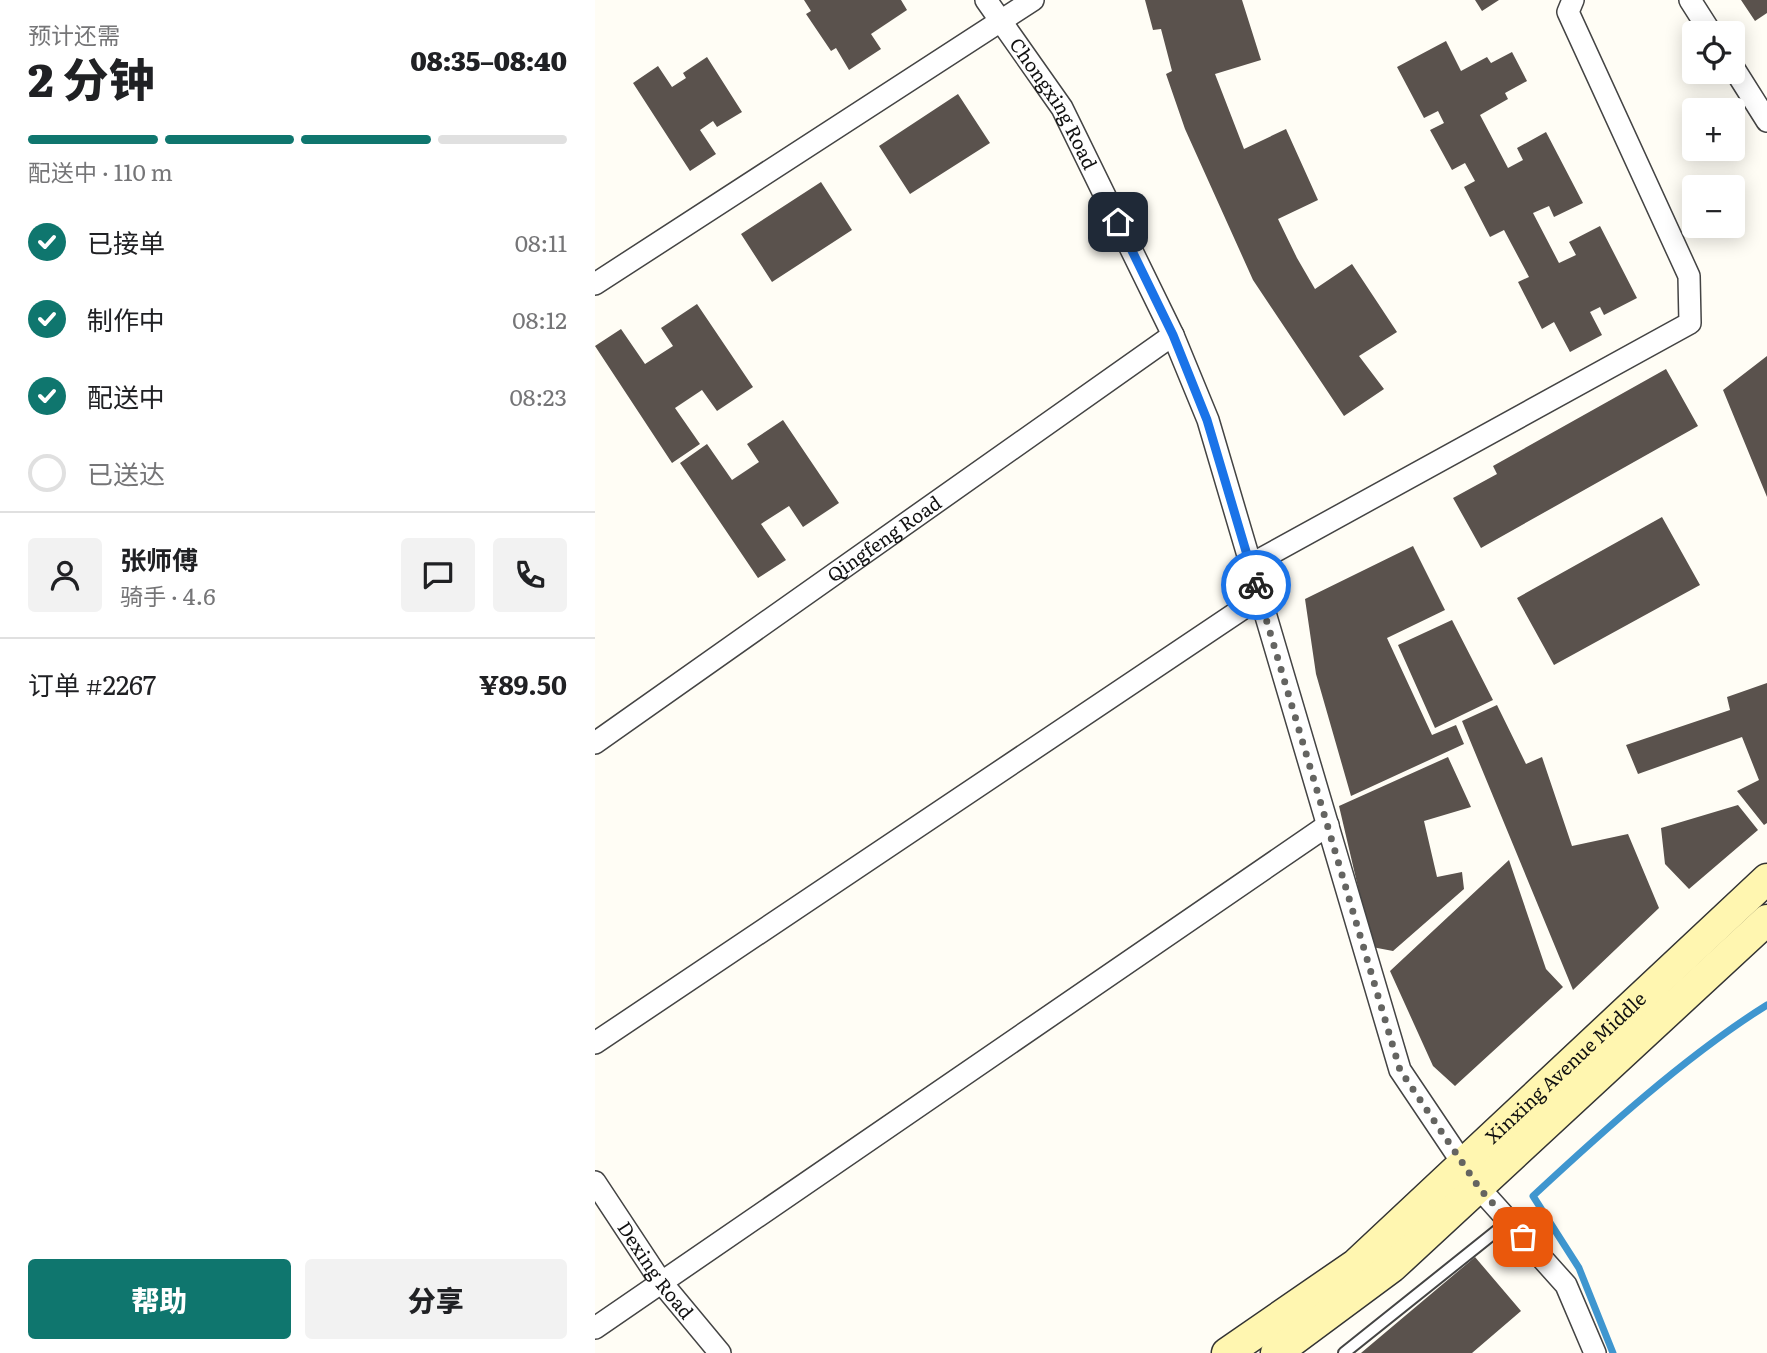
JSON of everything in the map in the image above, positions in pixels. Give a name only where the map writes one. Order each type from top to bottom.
[{"type":"main road","name":"Xinxing Avenue Middle","points":[[1227,1353],[1356,1264],[1767,879]]},
{"type":"main road","name":"Xinxing Avenue Middle","points":[[1276,1353],[1392,1267],[1480,1189],[1767,920]]},
{"type":"street","name":"Chongxing Road","points":[[986,0],[999,23],[1062,108],[1173,335],[1207,420],[1400,1070],[1480,1189],[1566,1285],[1595,1353]]},
{"type":"street","points":[[595,284],[1033,0]]},
{"type":"street","points":[[1250,565],[1690,323],[1689,276],[1568,12],[1573,0]]},
{"type":"street","points":[[1690,0],[1703,21]]},
{"type":"street","points":[[1744,84],[1767,121]]},
{"type":"street","name":"Qingfeng Road","points":[[595,744],[1173,335]]},
{"type":"street","points":[[595,1043],[1260,597]]},
{"type":"street","points":[[595,1328],[1328,825]]},
{"type":"street","points":[[1734,952],[1767,933]]},
{"type":"street","name":"Dexing Road","points":[[595,1182],[661,1282],[720,1353]]},
{"type":"lane","points":[[1344,1353],[1509,1220]]},
{"type":"building","points":[[804,0],[901,0],[907,10],[871,34],[881,49],[849,70],[836,48],[831,51],[806,14],[811,11]]},
{"type":"building","points":[[1145,0],[1242,0],[1261,60],[1215,74],[1244,149],[1286,129],[1318,200],[1278,219],[1297,258],[1315,289],[1352,264],[1397,332],[1359,356],[1384,389],[1344,416],[1253,280],[1185,129],[1166,74],[1172,71],[1161,29],[1153,30]]},
{"type":"building","points":[[1475,0],[1499,0],[1482,11]]},
{"type":"building","points":[[1741,0],[1767,0],[1767,13],[1755,21]]},
{"type":"building","points":[[1446,41],[1461,71],[1487,57],[1491,63],[1512,52],[1527,81],[1505,93],[1508,99],[1480,115],[1508,168],[1523,160],[1517,148],[1546,132],[1583,203],[1554,217],[1549,206],[1533,213],[1559,263],[1576,255],[1569,242],[1600,226],[1637,298],[1604,315],[1600,307],[1590,312],[1602,335],[1570,352],[1554,322],[1542,329],[1518,282],[1529,277],[1504,230],[1490,237],[1464,187],[1475,181],[1465,163],[1452,170],[1430,130],[1444,123],[1438,111],[1424,118],[1397,67]]},
{"type":"building","points":[[707,57],[742,112],[717,127],[713,121],[700,130],[716,154],[690,171],[633,83],[658,66],[672,87],[686,78],[683,73]]},
{"type":"building","points":[[958,94],[990,143],[910,194],[879,146]]},
{"type":"building","points":[[821,182],[852,230],[772,282],[741,234]]},
{"type":"building","points":[[697,304],[753,387],[717,411],[702,390],[675,408],[700,444],[672,463],[595,346],[621,329],[645,364],[673,346],[661,328]]},
{"type":"building","points":[[1767,356],[1767,497],[1723,390]]},
{"type":"building","points":[[1666,369],[1698,426],[1481,548],[1453,498],[1497,474],[1493,466]]},
{"type":"building","points":[[783,420],[839,503],[803,527],[789,506],[761,524],[786,560],[758,578],[680,463],[707,444],[732,480],[759,462],[747,444]]},
{"type":"building","points":[[1662,517],[1700,585],[1554,665],[1517,598]]},
{"type":"building","points":[[1413,546],[1445,610],[1387,638],[1432,735],[1456,725],[1464,744],[1351,796],[1316,674],[1305,599]]},
{"type":"building","points":[[1452,620],[1493,700],[1435,728],[1398,645]]},
{"type":"building","points":[[1767,683],[1767,823],[1764,825],[1737,791],[1759,780],[1742,737],[1638,774],[1626,745],[1730,710],[1727,697]]},
{"type":"building","points":[[1497,705],[1526,764],[1542,757],[1572,846],[1628,834],[1659,908],[1573,990],[1462,721]]},
{"type":"building","points":[[1448,757],[1471,807],[1424,821],[1437,877],[1462,872],[1464,889],[1393,951],[1372,947],[1339,806]]},
{"type":"building","points":[[1738,805],[1758,830],[1689,889],[1665,864],[1661,828]]},
{"type":"building","points":[[1509,860],[1546,969],[1563,987],[1455,1086],[1433,1066],[1390,971]]},
{"type":"building","points":[[1475,1257],[1521,1311],[1472,1353],[1361,1353]]},
{"type":"waterway","points":[[1613,1353],[1579,1268],[1533,1196],[1676,1070],[1767,1005]]},
{"type":"way so far","points":[[1256,585],[1400,1070],[1480,1189],[1523,1237]]},
{"type":"route","points":[[1118,222],[1173,335],[1207,420],[1256,585]]}]
